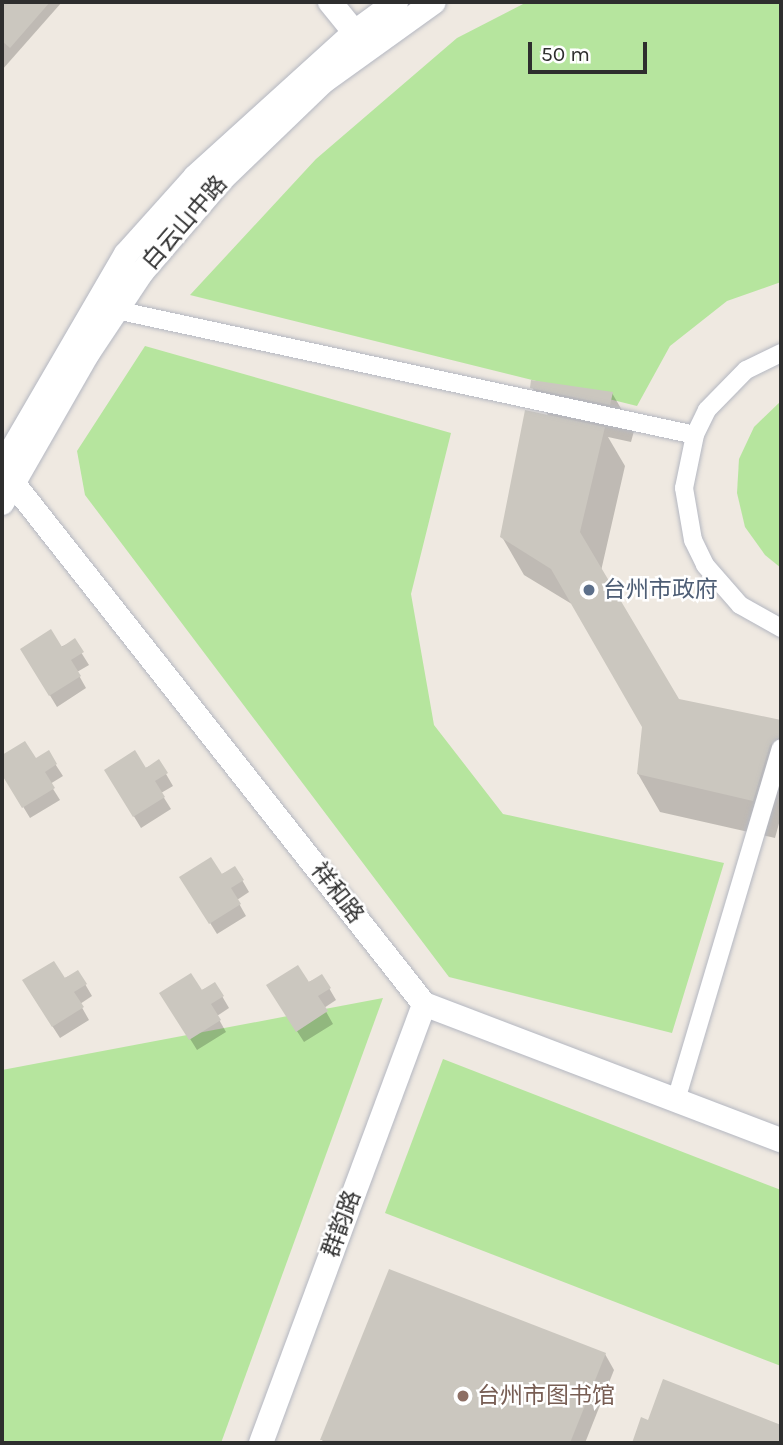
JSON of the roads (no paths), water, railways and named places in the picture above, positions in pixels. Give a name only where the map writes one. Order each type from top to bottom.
[{"type":"street","points":[[330,2],[362,41]]},
{"type":"street","name":"白云山中路","points":[[5,482],[142,272],[222,180],[324,81],[396,2]]},
{"type":"street","name":"白云山中路","points":[[5,482],[126,254],[195,177],[362,41],[434,2]]},
{"type":"street","points":[[116,310],[695,435]]},
{"type":"street","points":[[781,353],[746,370],[725,388],[695,435],[684,488],[693,540],[720,587],[740,605],[781,628]]},
{"type":"street","name":"祥和路","points":[[5,482],[424,1004]]},
{"type":"street","points":[[676,1100],[781,748]]},
{"type":"street","points":[[424,1004],[781,1140]]},
{"type":"street","name":"群韵路","points":[[261,1443],[424,1004]]},
{"type":"place","name":"台州市政府","points":[[589,590]]},
{"type":"place","name":"台州市图书馆","points":[[463,1396]]}]
